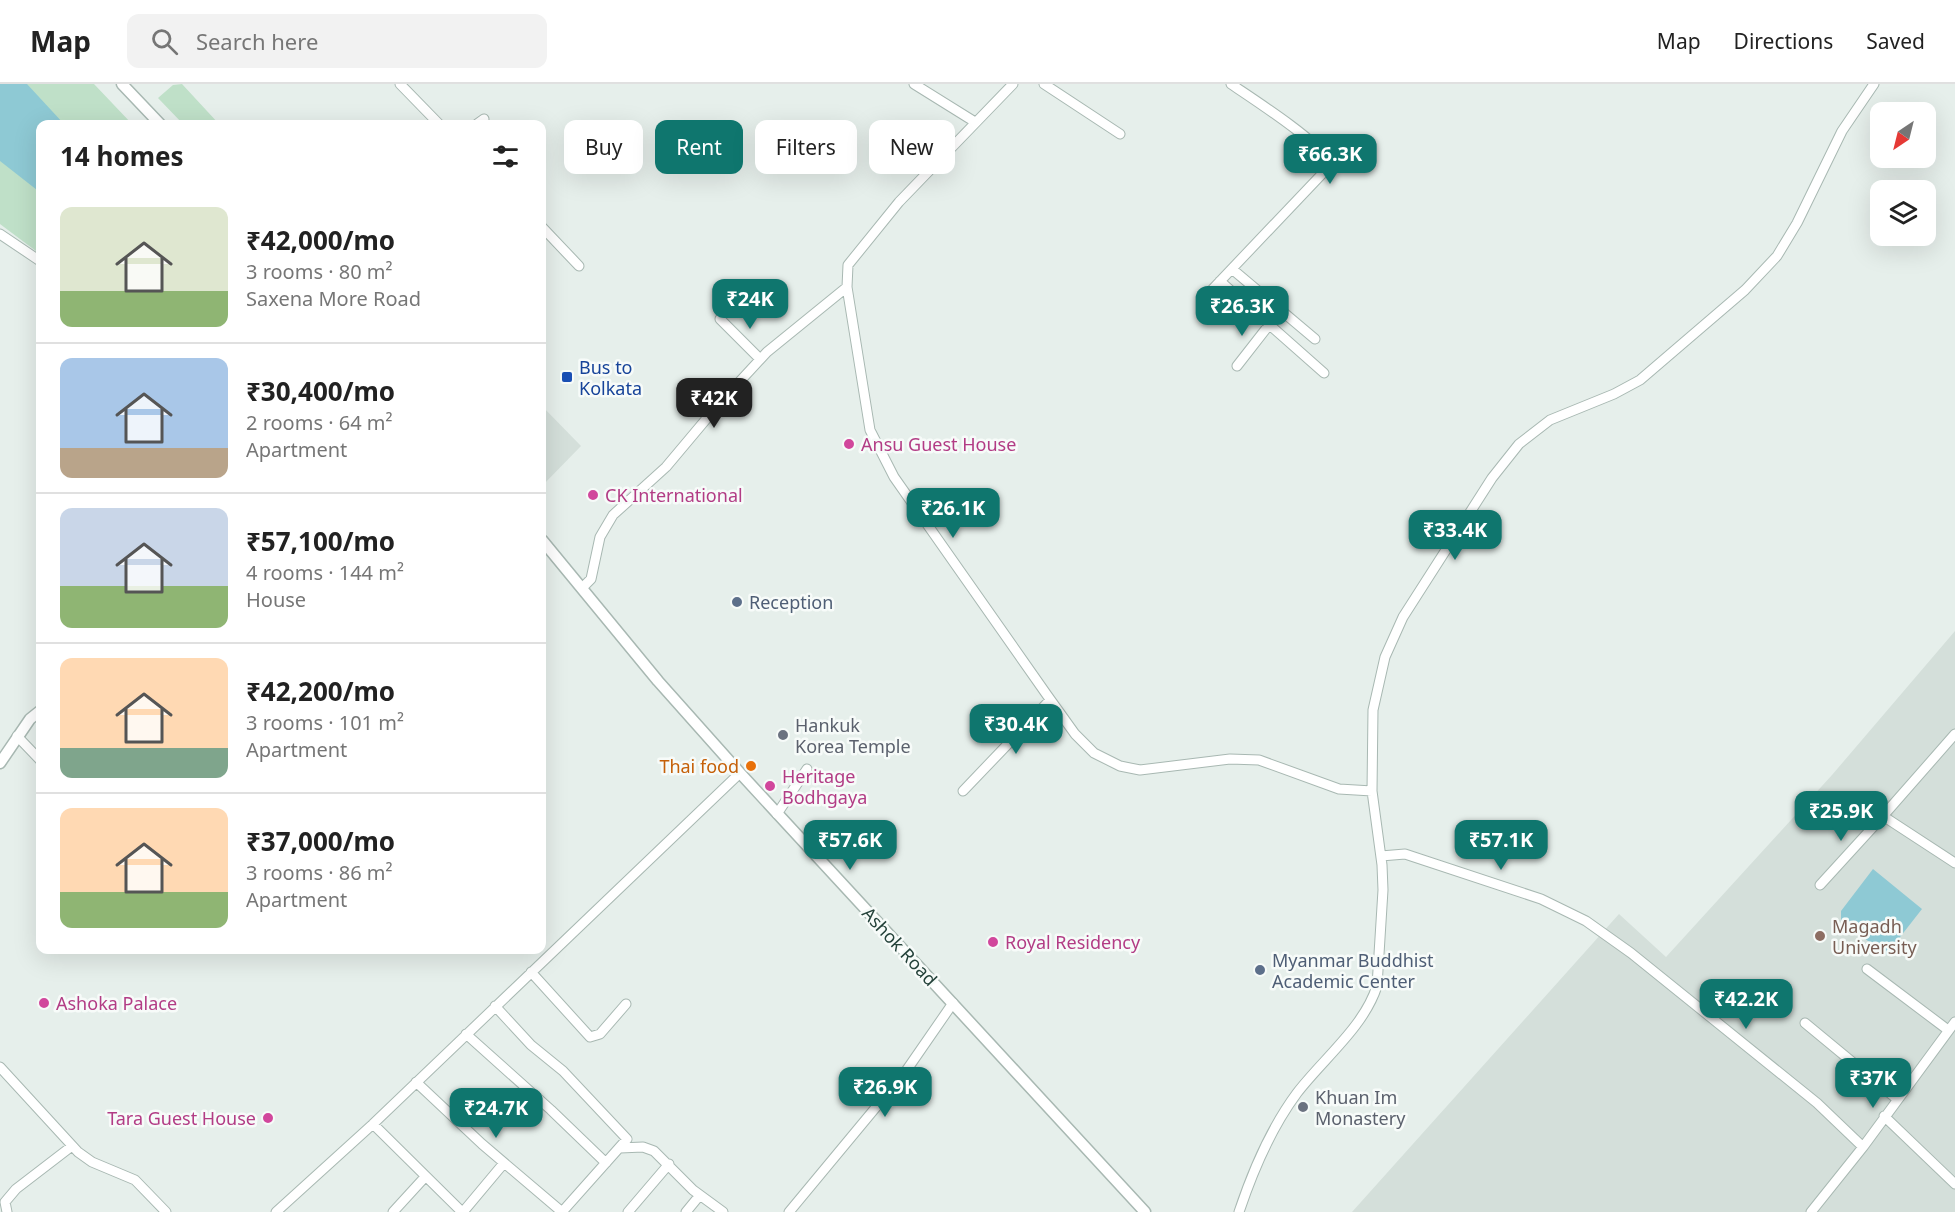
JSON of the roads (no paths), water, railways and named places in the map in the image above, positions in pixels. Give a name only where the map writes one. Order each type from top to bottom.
[{"type":"street","points":[[122,84],[156,120]]},
{"type":"street","points":[[400,84],[435,120]]},
{"type":"street","points":[[914,84],[975,122]]},
{"type":"street","points":[[1012,84],[899,202],[851,258],[847,271],[847,287],[866,410],[874,441],[894,477],[1050,700],[1086,746],[1107,760],[1131,769],[1243,758],[1272,764],[1339,789],[1372,791]]},
{"type":"street","points":[[1044,84],[1120,134]]},
{"type":"street","points":[[1206,296],[1322,174],[1328,164],[1321,152],[1287,124],[1231,84]]},
{"type":"street","points":[[1239,1212],[1251,1176],[1283,1113],[1374,997],[1378,977],[1383,901],[1381,856],[1372,791],[1373,710],[1385,657],[1408,608],[1496,472],[1519,444],[1541,426],[1560,415],[1614,394],[1651,371],[1754,281],[1785,245],[1831,151],[1874,84]]},
{"type":"street","points":[[546,231],[579,266]]},
{"type":"street","points":[[0,234],[36,258]]},
{"type":"street","points":[[1232,269],[1315,339]]},
{"type":"street","points":[[1220,281],[1324,373]]},
{"type":"street","points":[[582,588],[591,579],[595,552],[606,525],[613,515],[666,467],[760,359],[795,327],[847,287]]},
{"type":"street","points":[[720,319],[760,359]]},
{"type":"street","points":[[1237,366],[1269,325]]},
{"type":"street","name":"Ashok Road","points":[[546,545],[658,681],[740,773],[1145,1212]]},
{"type":"street","points":[[963,791],[1050,700]]},
{"type":"street","points":[[0,763],[17,736],[36,714]]},
{"type":"street","points":[[1820,885],[1955,734]]},
{"type":"street","points":[[17,736],[36,756]]},
{"type":"street","points":[[777,814],[807,769]]},
{"type":"street","points":[[276,1212],[373,1124],[740,773]]},
{"type":"street","points":[[1882,816],[1955,863]]},
{"type":"street","points":[[1381,856],[1405,854],[1541,899],[1586,921],[1631,953],[1817,1103],[1863,1147]]},
{"type":"street","points":[[1867,969],[1948,1030]]},
{"type":"street","points":[[531,972],[591,1037],[600,1034],[626,1004]]},
{"type":"street","points":[[789,1212],[906,1071],[953,1003]]},
{"type":"street","points":[[417,1082],[504,1163],[562,1212],[627,1139],[623,1132],[563,1071],[531,1045],[495,1006]]},
{"type":"street","points":[[1811,1212],[1863,1147],[1955,1022]]},
{"type":"street","points":[[1805,1023],[1897,1099]]},
{"type":"street","points":[[466,1034],[556,1114],[606,1163]]},
{"type":"street","points":[[0,1067],[72,1146],[92,1162],[135,1180],[166,1212]]},
{"type":"street","points":[[1884,1116],[1955,1184]]},
{"type":"street","points":[[373,1124],[463,1212],[504,1163]]},
{"type":"street","points":[[7,1212],[5,1202],[16,1189],[72,1146]]},
{"type":"street","points":[[620,1148],[648,1148],[669,1164],[700,1196],[723,1212]]},
{"type":"street","points":[[628,1212],[669,1164]]},
{"type":"street","points":[[393,1212],[425,1177]]},
{"type":"street","points":[[686,1212],[700,1196]]},
{"type":"water","points":[[0,84],[27,84],[60,120],[36,120],[36,189],[0,161]]},
{"type":"water","points":[[1873,869],[1922,909],[1886,955],[1841,920],[1841,911]]},
{"type":"place","name":"Bus to Kolkata","points":[[567,377]]},
{"type":"place","name":"Ansu Guest House","points":[[849,444]]},
{"type":"place","name":"CK International","points":[[593,495]]},
{"type":"place","name":"Reception","points":[[737,602]]},
{"type":"place","name":"Hankuk Korea Temple","points":[[783,735]]},
{"type":"place","name":"Thai food","points":[[751,766]]},
{"type":"place","name":"Heritage Bodhgaya","points":[[770,786]]},
{"type":"place","name":"Magadh University","points":[[1820,936]]},
{"type":"place","name":"Royal Residency","points":[[993,942]]},
{"type":"place","name":"Myanmar Buddhist Academic Center","points":[[1260,970]]},
{"type":"place","name":"Ashoka Palace","points":[[44,1003]]},
{"type":"place","name":"Khuan Im Monastery","points":[[1303,1107]]},
{"type":"place","name":"Tara Guest House","points":[[268,1118]]}]
